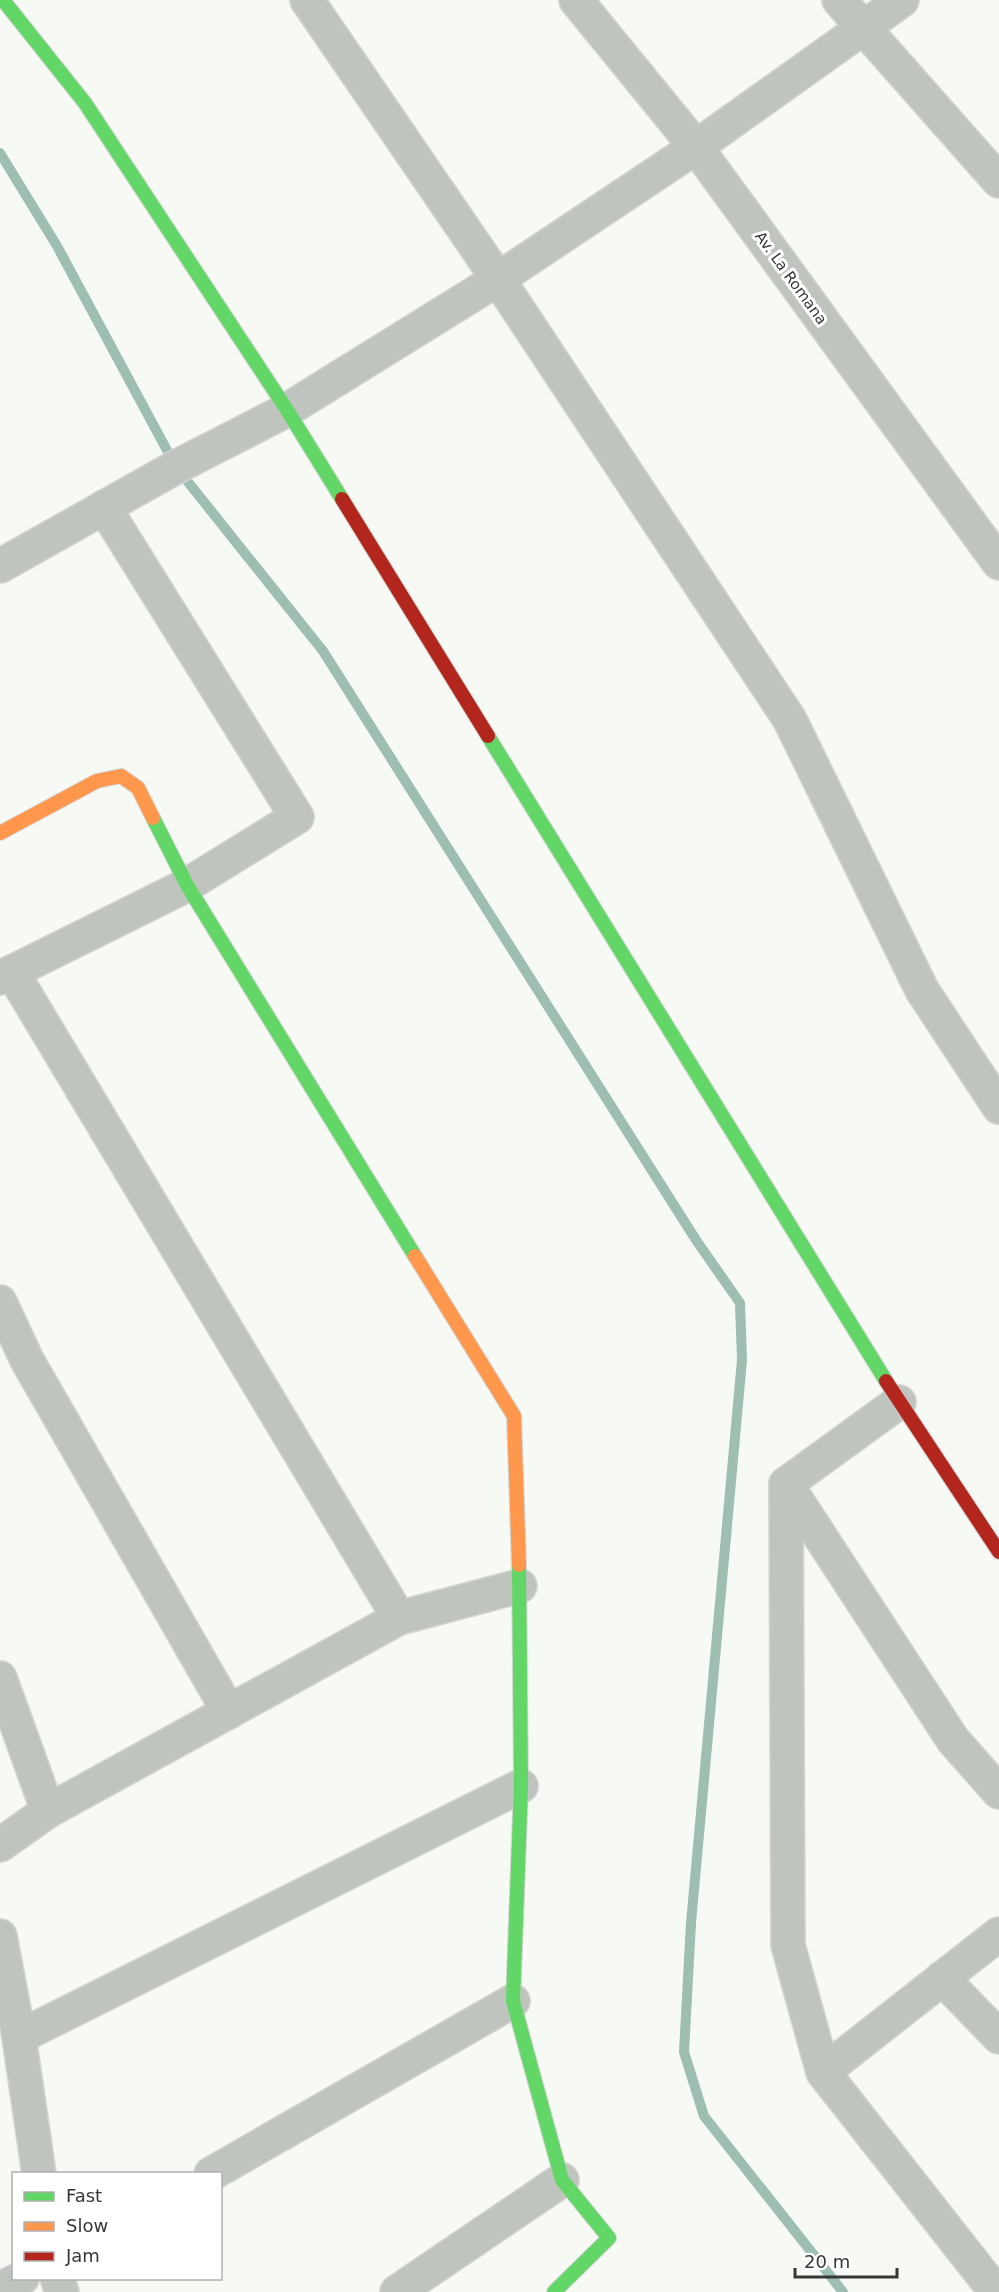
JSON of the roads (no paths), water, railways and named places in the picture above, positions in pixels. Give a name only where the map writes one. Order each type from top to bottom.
[{"type":"street","points":[[3,0],[85,103],[287,410],[899,1402],[999,1552]]},
{"type":"street","points":[[307,0],[498,279],[790,720],[922,990],[999,1107]]},
{"type":"street","name":"Av. La Romana","points":[[576,0],[696,147],[999,563]]},
{"type":"street","points":[[839,0],[999,181]]},
{"type":"street","points":[[0,566],[104,507],[287,410],[498,279],[696,147],[902,0]]},
{"type":"street","points":[[104,507],[297,816],[187,885],[6,975],[399,1618]]},
{"type":"street","points":[[0,833],[97,781],[121,776],[138,788],[187,885],[514,1416],[520,1586],[521,1786],[513,2001],[562,2180],[609,2238],[554,2292]]},
{"type":"street","points":[[0,1302],[27,1360],[229,1712]]},
{"type":"street","points":[[786,1484],[899,1402]]},
{"type":"street","points":[[786,1484],[953,1740],[999,1792]]},
{"type":"street","points":[[786,1484],[788,1945],[823,2072],[996,2292]]},
{"type":"street","points":[[0,1845],[48,1811],[399,1618],[520,1586]]},
{"type":"street","points":[[0,1678],[48,1811]]},
{"type":"street","points":[[19,2037],[521,1786]]},
{"type":"street","points":[[823,2072],[999,1934]]},
{"type":"street","points":[[0,1936],[19,2037],[39,2172]]},
{"type":"street","points":[[942,1978],[999,2037]]},
{"type":"street","points":[[214,2172],[513,2001]]},
{"type":"street","points":[[397,2292],[562,2180]]},
{"type":"street","points":[[0,2289],[18,2280]]},
{"type":"waterway","points":[[0,153],[57,246],[176,467],[323,651],[696,1240],[740,1303],[742,1360],[691,1923],[684,2052],[704,2116],[843,2292]]}]
